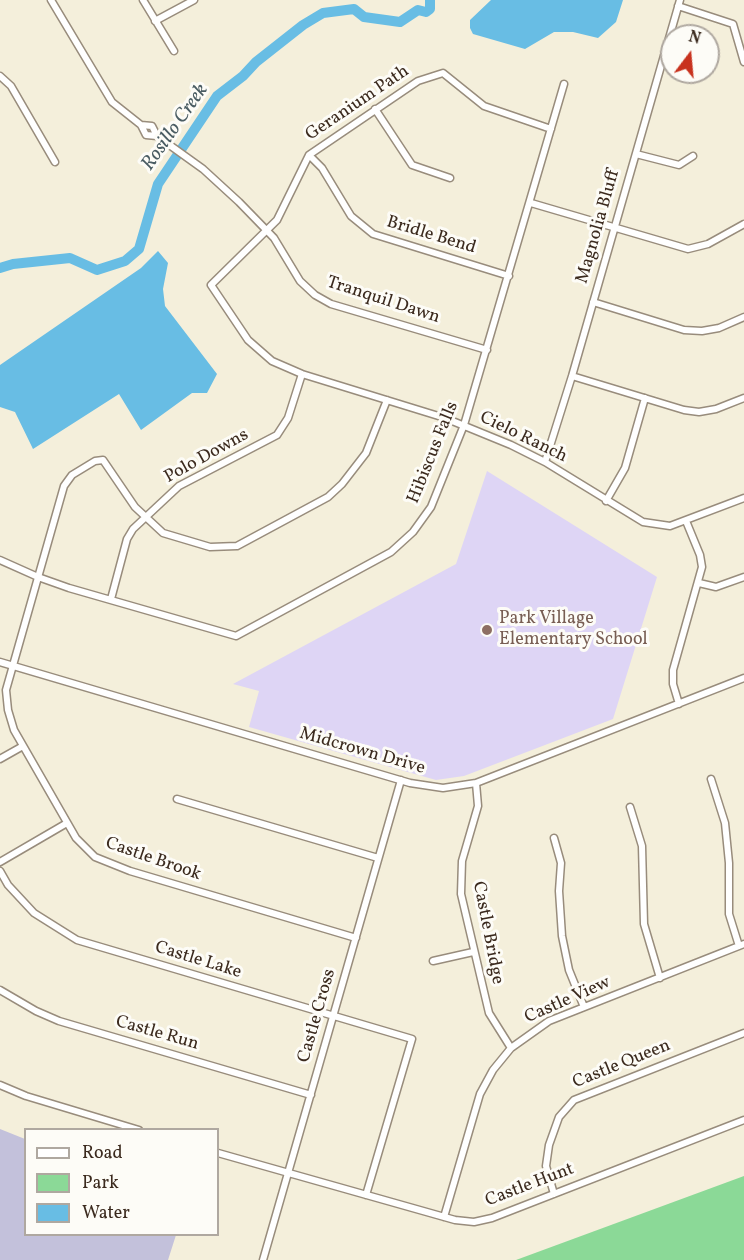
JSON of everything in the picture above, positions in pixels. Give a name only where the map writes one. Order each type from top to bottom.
[{"type":"street","name":"Tranquil Dawn","points":[[51,0],[112,102],[141,125],[146,135],[156,136],[203,169],[267,231],[300,281],[315,295],[331,304],[487,350]]},
{"type":"street","points":[[143,0],[174,51]]},
{"type":"street","points":[[155,21],[194,0]]},
{"type":"street","points":[[679,3],[733,24],[744,62]]},
{"type":"street","name":"Magnolia Bluff","points":[[545,462],[572,376],[679,3]]},
{"type":"street","name":"Geranium Path","points":[[211,285],[267,231],[283,211],[309,155],[405,88],[434,74],[443,73],[484,106],[551,129]]},
{"type":"street","points":[[1,76],[11,86],[55,162]]},
{"type":"street","name":"Hibiscus Falls","points":[[0,560],[38,577],[236,636],[381,558],[402,542],[431,507],[464,425],[531,203],[564,84]]},
{"type":"street","points":[[375,109],[412,165],[450,178]]},
{"type":"street","name":"Tranquil Dawn","points":[[141,125],[152,126],[156,136]]},
{"type":"street","points":[[636,154],[679,165],[693,156]]},
{"type":"street","name":"Bridle Bend","points":[[309,155],[322,168],[351,216],[373,234],[509,276]]},
{"type":"street","points":[[531,203],[688,249],[708,244],[744,224]]},
{"type":"street","name":"Cielo Ranch","points":[[211,285],[248,340],[272,361],[302,374],[464,425],[545,462],[634,518],[651,525],[670,526],[744,498]]},
{"type":"street","points":[[593,302],[684,330],[711,330],[744,317]]},
{"type":"street","name":"Polo Downs","points":[[111,598],[127,539],[145,516],[179,486],[277,435],[288,418],[302,374]]},
{"type":"street","points":[[572,376],[699,412],[716,409],[744,398]]},
{"type":"street","points":[[606,501],[625,468],[645,398]]},
{"type":"street","points":[[145,516],[163,533],[210,547],[231,547],[251,540],[327,497],[342,484],[366,453],[387,400]]},
{"type":"street","name":"Castle Brook","points":[[145,516],[135,507],[103,460],[95,461],[72,475],[64,486],[6,690],[8,710],[14,730],[67,823],[85,849],[107,864],[356,938]]},
{"type":"street","points":[[679,704],[673,684],[673,670],[699,583],[702,562],[686,521]]},
{"type":"street","points":[[699,583],[716,587],[744,578]]},
{"type":"street","name":"Midcrown Drive","points":[[0,660],[401,780],[443,788],[476,783],[744,678]]},
{"type":"street","points":[[0,759],[23,746]]},
{"type":"street","points":[[711,779],[725,823],[729,863],[729,914],[741,945]]},
{"type":"street","name":"Castle Cross","points":[[262,1260],[401,780]]},
{"type":"street","name":"Castle Bridge","points":[[476,783],[478,806],[462,861],[460,885],[473,952],[489,1013],[512,1048]]},
{"type":"street","points":[[177,799],[378,858]]},
{"type":"street","points":[[630,807],[642,846],[644,924],[660,978]]},
{"type":"street","points":[[0,862],[67,823]]},
{"type":"street","points":[[554,838],[561,863],[562,936],[569,970],[584,1007]]},
{"type":"street","name":"Castle Lake","points":[[0,871],[14,892],[34,913],[77,940],[412,1039],[366,1195]]},
{"type":"street","name":"Castle View","points":[[444,1217],[480,1094],[493,1070],[512,1048],[536,1029],[584,1007],[741,945]]},
{"type":"street","points":[[433,961],[473,952]]},
{"type":"street","name":"Castle Run","points":[[0,990],[58,1021],[310,1095]]},
{"type":"street","name":"Castle Queen","points":[[554,1194],[546,1166],[549,1145],[559,1117],[574,1100],[744,1033]]},
{"type":"street","points":[[0,1085],[26,1096],[132,1128]]},
{"type":"street","name":"Castle Hunt","points":[[219,1152],[464,1222],[486,1220],[744,1120]]},
{"type":"shaded area","name":"Park Village Elementary School","points":[[487,471],[657,577],[613,719],[464,776],[436,780],[249,727],[259,691],[233,684],[456,564]]},
{"type":"shaded area","points":[[0,1129],[24,1139],[24,1236],[176,1236],[168,1260],[0,1260]]},
{"type":"green space","points":[[744,1176],[744,1260],[516,1260]]},
{"type":"water","points":[[491,0],[623,0],[616,22],[598,38],[573,32],[554,32],[525,49],[473,34],[470,20]]},
{"type":"water","points":[[158,251],[168,263],[163,289],[165,306],[217,374],[207,393],[192,393],[141,430],[119,394],[33,449],[15,412],[0,407],[0,365],[141,268]]},
{"type":"waterway","name":"Rosillo Creek","points":[[0,268],[13,264],[70,258],[97,270],[125,261],[139,249],[158,184],[217,96],[243,76],[256,62],[303,25],[323,13],[354,9],[364,17],[400,22],[418,10],[426,12],[430,9],[430,0]]},
{"type":"place","name":"Park Village Elementary School","points":[[487,630]]}]
